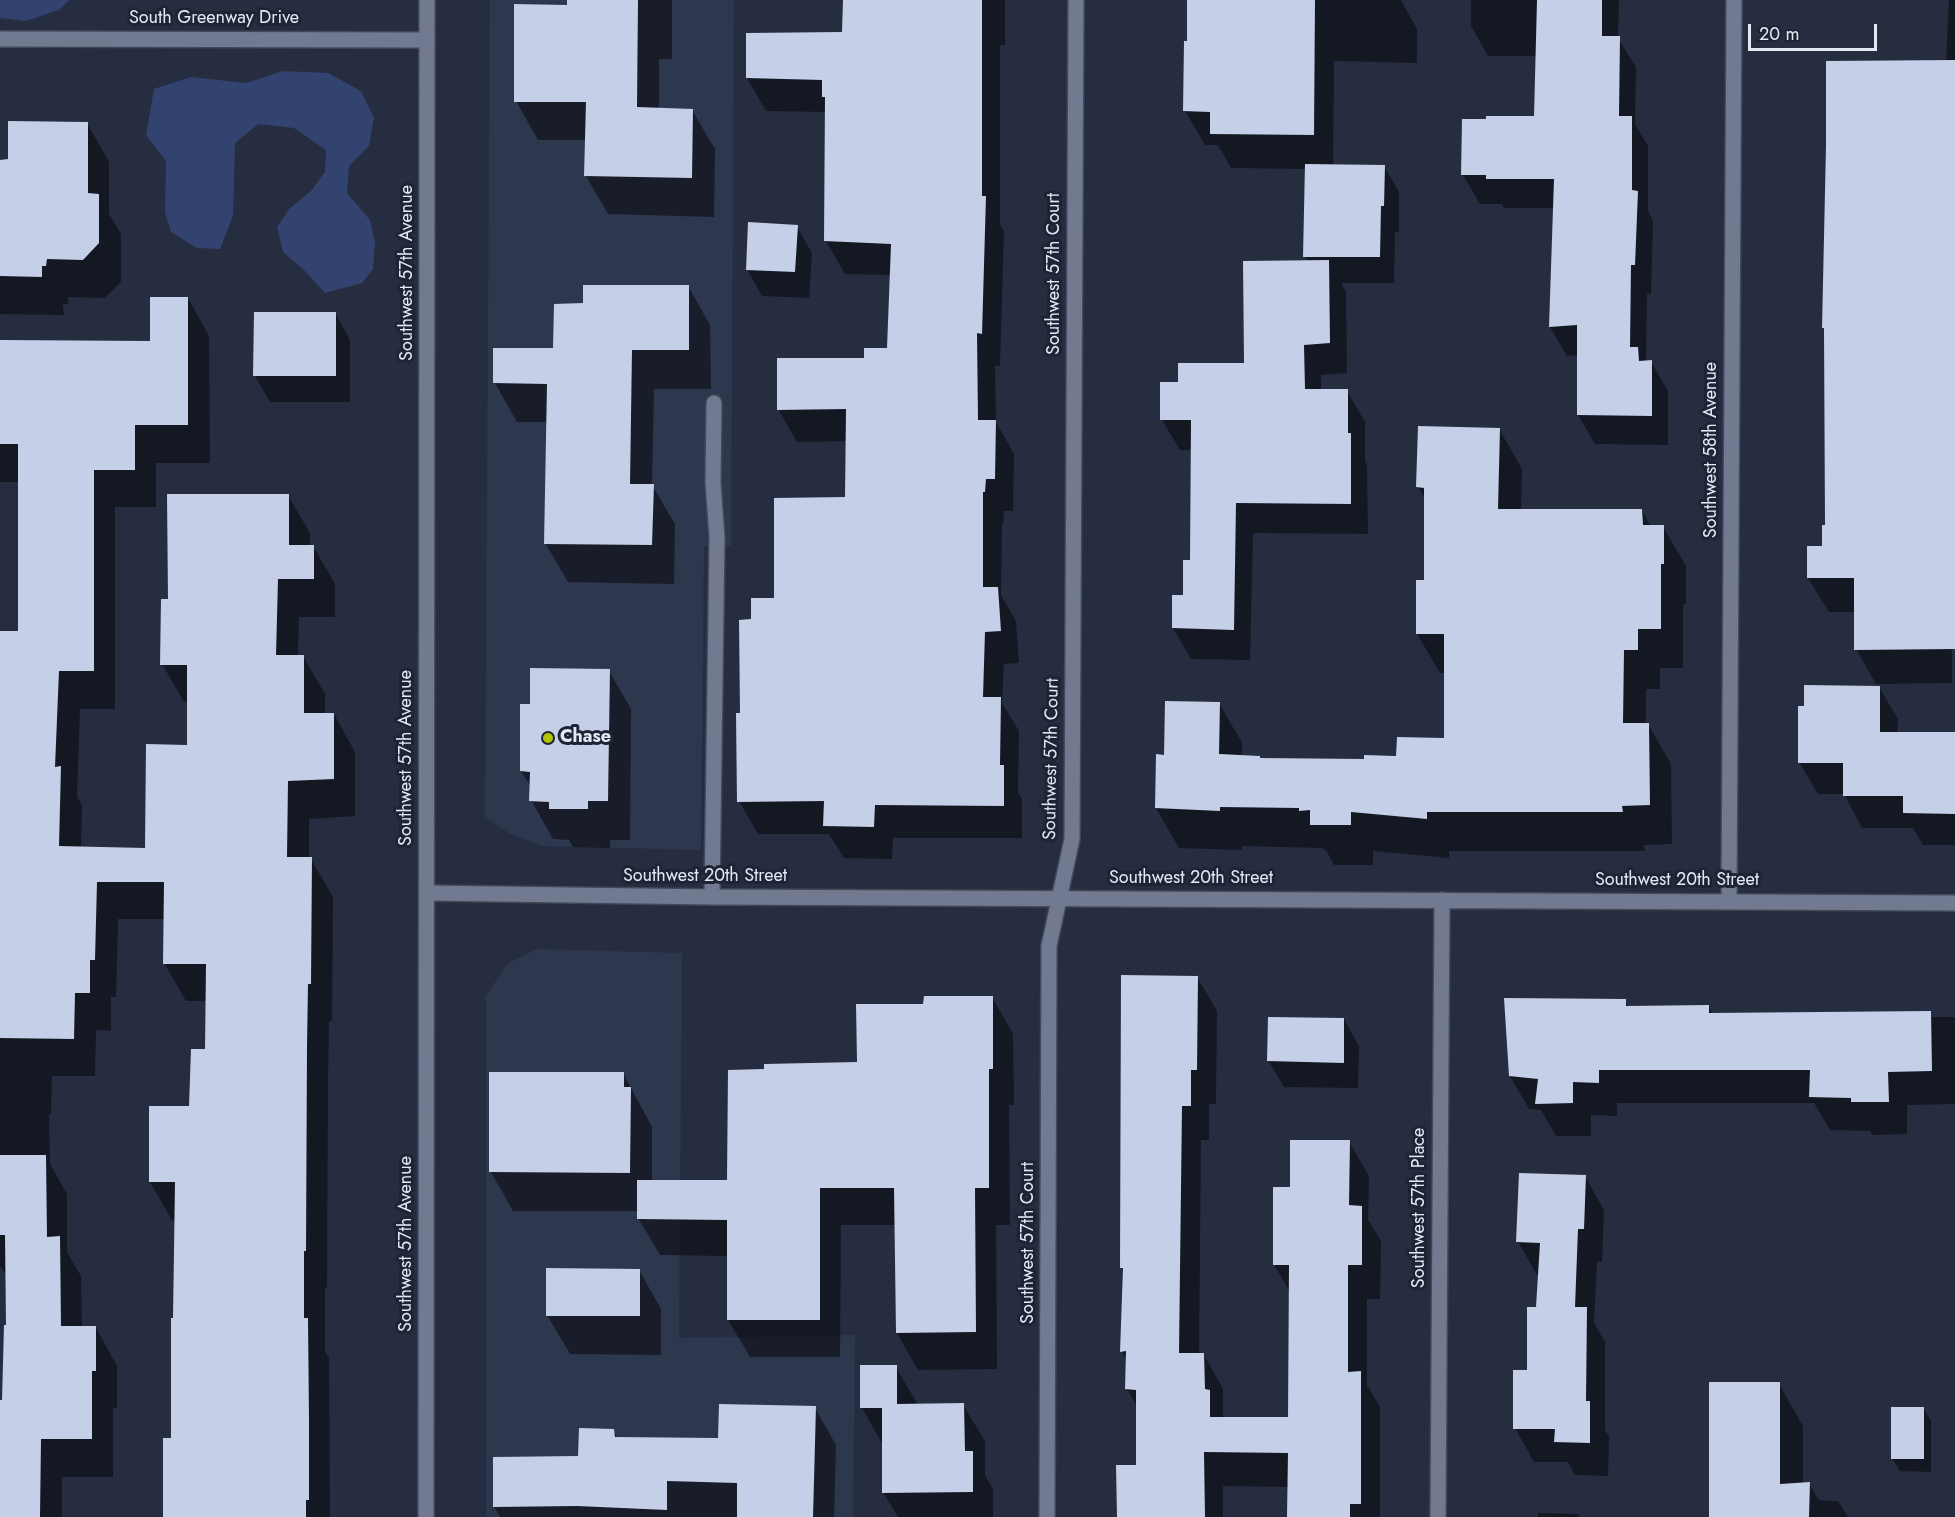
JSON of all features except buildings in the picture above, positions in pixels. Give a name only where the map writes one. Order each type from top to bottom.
[{"type":"street","name":"Southwest 57th Avenue","points":[[426,1517],[427,0]]},
{"type":"street","name":"Southwest 57th Court","points":[[1047,1517],[1049,946],[1072,839],[1076,0]]},
{"type":"street","name":"Southwest 58th Avenue","points":[[1729,901],[1734,0]]},
{"type":"street","name":"South Greenway Drive","points":[[0,39],[428,39]]},
{"type":"street","points":[[712,897],[717,537],[713,483],[714,403]]},
{"type":"street","name":"Southwest 20th Street","points":[[427,893],[712,897],[1955,903]]},
{"type":"street","name":"Southwest 57th Place","points":[[1438,1517],[1442,900]]},
{"type":"shaded area","points":[[0,0],[69,0],[59,10],[26,21],[0,18]]},
{"type":"shaded area","points":[[490,0],[734,0],[731,546],[704,546],[701,850],[542,846],[510,834],[485,817]]},
{"type":"shaded area","points":[[283,71],[328,73],[361,91],[374,118],[369,146],[349,166],[347,193],[370,220],[375,242],[373,269],[362,283],[325,293],[303,269],[283,252],[277,227],[290,208],[311,191],[325,172],[326,150],[294,128],[258,124],[235,143],[233,216],[220,249],[197,248],[171,232],[165,212],[166,161],[146,135],[154,89],[191,77],[246,83]]},
{"type":"shaded area","points":[[537,949],[682,953],[679,1338],[855,1335],[853,1517],[486,1517],[486,996],[507,964]]},
{"type":"place","name":"Chase","points":[[548,738]]}]
